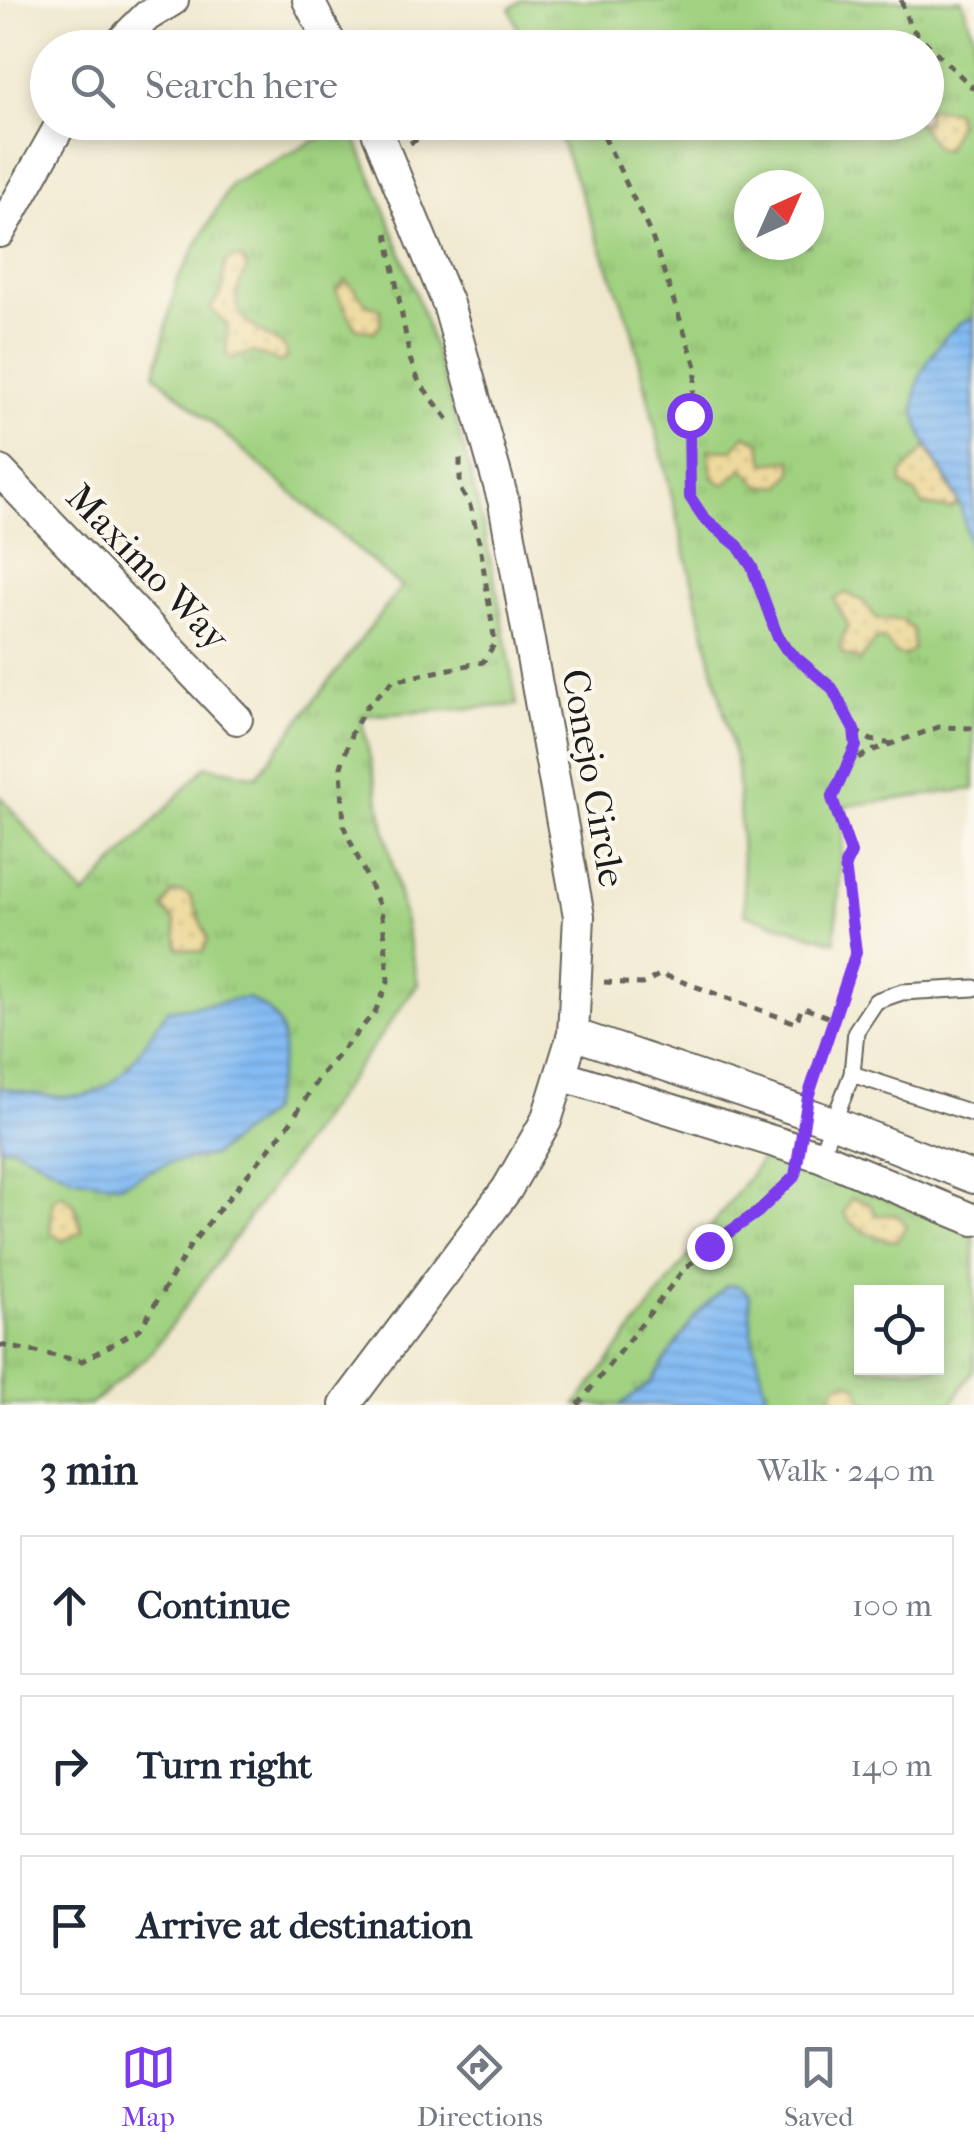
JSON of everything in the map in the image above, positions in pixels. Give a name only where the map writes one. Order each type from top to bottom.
[{"type":"street","points":[[133,30],[173,0]]},
{"type":"street","points":[[308,0],[324,30]]},
{"type":"street","points":[[0,232],[52,140]]},
{"type":"street","name":"Conejo Circle","points":[[345,1405],[507,1190],[546,1122],[573,1034],[579,916],[504,503],[448,304],[380,140]]},
{"type":"street","name":"Maximo Way","points":[[0,471],[237,719]]},
{"type":"street","points":[[573,1034],[818,1118],[974,1178]]},
{"type":"street","points":[[561,1074],[811,1154],[974,1220]]},
{"type":"lane","points":[[811,1154],[818,1118],[852,1074],[856,1031],[876,1002],[902,992],[974,988]]},
{"type":"lane","points":[[852,1074],[974,1114]]},
{"type":"path","points":[[901,0],[912,30]]},
{"type":"path","points":[[944,60],[974,89]]},
{"type":"path","points":[[386,154],[415,140]]},
{"type":"path","points":[[606,140],[652,237],[697,369],[689,415],[690,497],[704,518],[738,546],[752,567],[777,635],[786,649],[832,688],[854,730],[856,746],[832,798],[851,853],[845,865],[856,952],[833,1019],[818,1118]]},
{"type":"path","points":[[386,228],[410,359],[420,382],[454,428]]},
{"type":"path","points":[[0,1345],[82,1361],[140,1328],[192,1243],[290,1123],[320,1076],[375,1012],[388,982],[381,909],[344,827],[341,767],[352,732],[367,706],[393,681],[482,662],[495,643],[480,545],[470,506],[460,489],[460,450]]},
{"type":"path","points":[[850,762],[939,727],[974,728]]},
{"type":"path","points":[[854,730],[871,740],[896,744]]},
{"type":"path","points":[[576,980],[642,984],[661,974],[796,1024],[802,1007],[833,1019]]},
{"type":"path","points":[[578,1405],[684,1269],[795,1176],[811,1154]]},
{"type":"green space","points":[[523,0],[962,0],[974,35],[974,789],[845,806],[835,942],[745,914],[737,767],[631,326],[560,140],[944,140],[944,30],[518,30],[510,8]]},
{"type":"green space","points":[[316,140],[356,140],[406,267],[452,408],[489,553],[517,705],[361,716],[418,984],[152,1352],[91,1405],[0,1405],[0,796],[84,896],[206,766],[257,776],[401,587],[155,374],[178,279],[231,184]]},
{"type":"green space","points":[[762,1159],[933,1214],[974,1237],[974,1369],[951,1405],[576,1405]]},
{"type":"sand","points":[[944,110],[956,111],[958,123],[945,150],[936,148],[930,140],[944,140]]},
{"type":"sand","points":[[242,259],[247,267],[238,290],[238,309],[250,324],[285,347],[286,359],[279,362],[253,352],[232,359],[226,354],[228,326],[210,308],[222,292],[225,262]]},
{"type":"sand","points":[[346,280],[367,304],[380,309],[381,323],[374,332],[356,328],[336,291]]},
{"type":"sand","points":[[745,435],[760,442],[765,463],[792,460],[792,473],[782,485],[762,487],[743,468],[725,485],[713,478],[708,449],[733,450]]},
{"type":"sand","points":[[926,447],[959,503],[950,509],[923,505],[916,494],[902,485],[902,474]]},
{"type":"sand","points":[[846,593],[863,601],[877,619],[903,620],[913,630],[913,650],[904,656],[896,654],[884,639],[876,639],[860,660],[842,654],[840,645],[848,625],[834,599]]},
{"type":"sand","points":[[172,893],[190,896],[208,939],[203,952],[178,948],[175,922],[163,908]]},
{"type":"sand","points":[[62,1194],[74,1204],[82,1231],[63,1241],[50,1232],[53,1200]]},
{"type":"sand","points":[[851,1198],[869,1203],[876,1215],[898,1215],[906,1226],[897,1241],[853,1224],[844,1213]]},
{"type":"sand","points":[[847,1381],[858,1387],[863,1403],[883,1405],[824,1405],[838,1384]]},
{"type":"water","points":[[974,318],[974,568],[961,508],[927,445],[915,412],[921,374],[934,352],[956,327]]},
{"type":"water","points":[[247,998],[276,1019],[282,1032],[281,1061],[269,1112],[212,1156],[168,1163],[120,1185],[72,1177],[13,1147],[0,1147],[0,1087],[62,1097],[84,1096],[117,1078],[167,1010]]},
{"type":"water","points":[[727,1285],[739,1286],[749,1294],[752,1333],[769,1405],[620,1405],[649,1384],[696,1315]]},
{"type":"route","points":[[689,415],[690,497],[704,518],[738,546],[752,567],[777,635],[786,649],[832,688],[854,730],[856,746],[832,798],[851,853],[845,865],[856,952],[808,1097],[795,1176],[758,1212],[709,1246]]}]
